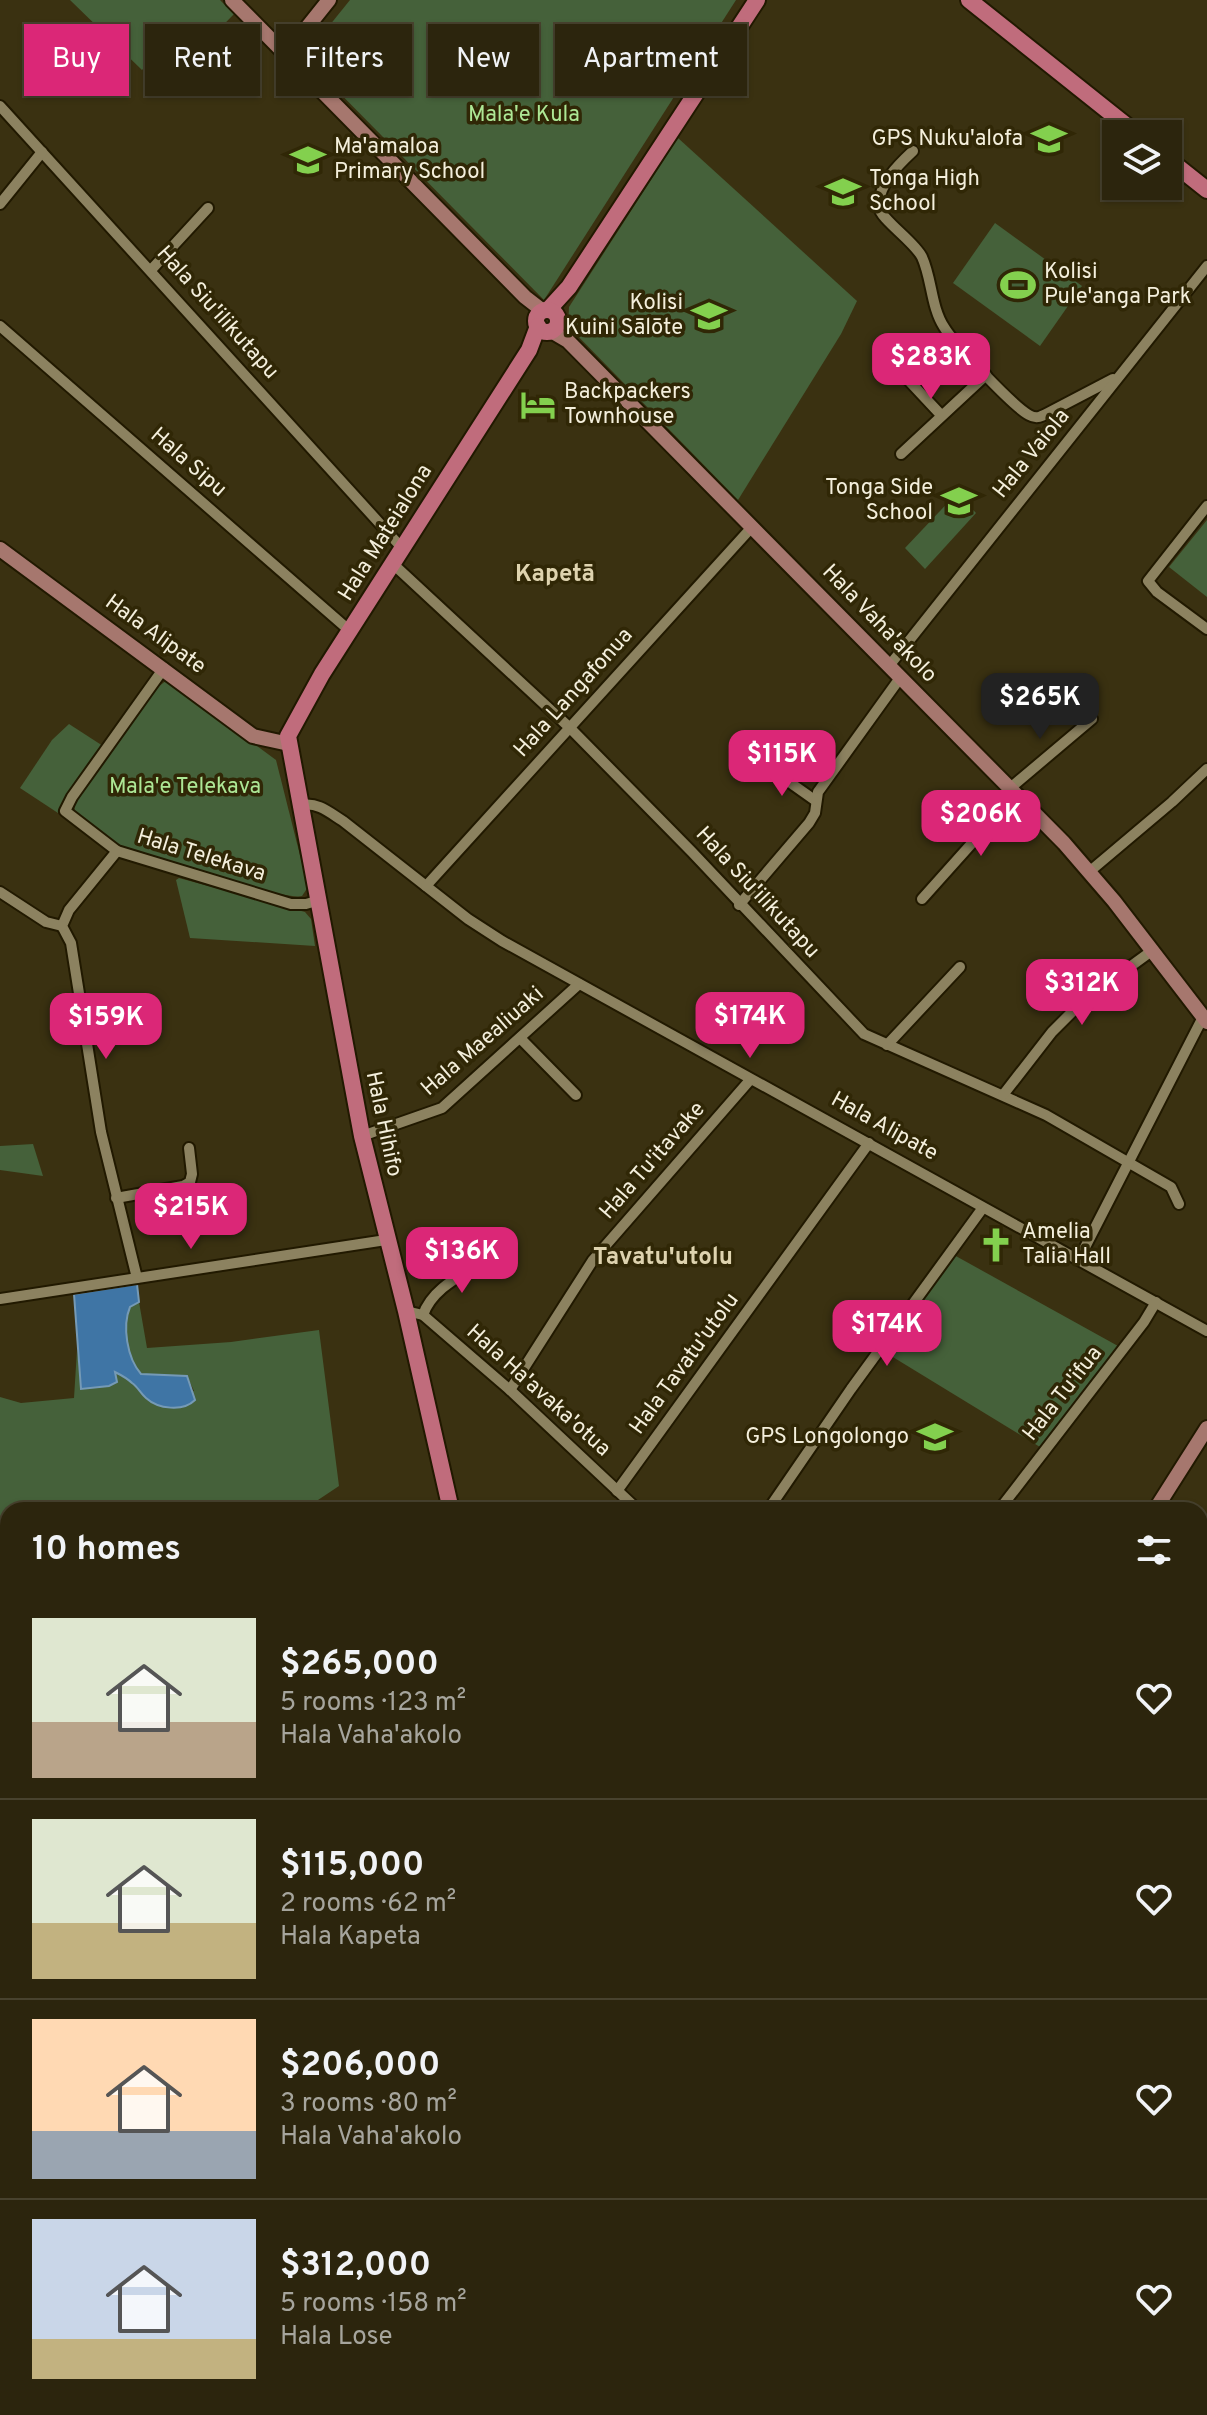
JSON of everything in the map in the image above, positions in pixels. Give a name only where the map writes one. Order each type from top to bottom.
[{"type":"main road","name":"Hala Vaha'akolo","points":[[232,0],[276,46]]},
{"type":"main road","points":[[310,24],[329,0]]},
{"type":"main road","name":"Hala Mateialona","points":[[289,744],[288,736],[294,721],[392,563],[757,0]]},
{"type":"main road","points":[[969,0],[1119,120]]},
{"type":"main road","name":"Hala Vaha'akolo","points":[[326,96],[1089,872],[1205,1020]]},
{"type":"main road","points":[[1182,170],[1207,190]]},
{"type":"main road","name":"Hala Alipate","points":[[0,549],[253,736],[289,744]]},
{"type":"main road","name":"Hala Hihifo","points":[[289,744],[362,1136],[386,1240],[415,1313],[450,1502]]},
{"type":"main road","points":[[1160,1502],[1207,1428]]},
{"type":"street","name":"Hala Siu'ilikutapu","points":[[0,106],[402,548]]},
{"type":"street","points":[[913,151],[897,166],[883,188],[879,206],[881,215],[905,235],[921,256],[942,326],[986,375],[1024,412],[1037,418],[1118,376]]},
{"type":"street","points":[[0,204],[42,152]]},
{"type":"street","points":[[151,270],[208,208]]},
{"type":"street","name":"Hala Vaiola","points":[[889,666],[1207,266]]},
{"type":"street","name":"Hala Sipu","points":[[0,326],[350,631]]},
{"type":"street","points":[[898,369],[941,415]]},
{"type":"street","points":[[901,454],[986,375]]},
{"type":"street","points":[[1207,506],[1148,581],[1157,592],[1207,629]]},
{"type":"street","name":"Hala Langafonua","points":[[426,886],[752,527]]},
{"type":"street","name":"Hala Siu'ilikutapu","points":[[392,563],[569,727],[692,852],[855,1027],[887,1045],[1046,1115],[1171,1187],[1179,1204]]},
{"type":"street","name":"Hala Telekava","points":[[164,668],[65,811],[117,851],[291,904],[320,900]]},
{"type":"street","points":[[739,905],[809,823],[815,813],[818,792],[900,678]]},
{"type":"street","points":[[922,899],[1012,792],[1092,719]]},
{"type":"street","points":[[768,767],[816,801]]},
{"type":"street","points":[[1089,872],[1207,769]]},
{"type":"street","name":"Hala Alipate","points":[[302,805],[321,807],[343,821],[502,941],[1207,1331]]},
{"type":"street","points":[[62,926],[69,910],[117,851]]},
{"type":"street","points":[[0,892],[46,922],[62,926],[71,943],[101,1132],[137,1278]]},
{"type":"street","points":[[1003,1095],[1052,1032],[1083,1001],[1153,950]]},
{"type":"street","points":[[887,1045],[960,967]]},
{"type":"street","name":"Hala Maealiuaki","points":[[362,1136],[442,1108],[579,984]]},
{"type":"street","points":[[1079,1259],[1205,1020]]},
{"type":"street","points":[[520,1038],[576,1095]]},
{"type":"street","name":"Hala Tu'itavake","points":[[510,1390],[593,1260],[750,1080]]},
{"type":"street","name":"Hala Tavatu'utolu","points":[[617,1491],[869,1143]]},
{"type":"street","points":[[116,1198],[183,1186],[190,1182],[189,1148]]},
{"type":"street","points":[[773,1502],[982,1209]]},
{"type":"street","points":[[0,1299],[386,1240]]},
{"type":"street","points":[[415,1313],[442,1288],[482,1262]]},
{"type":"street","name":"Hala Tu'ifua","points":[[1005,1502],[1144,1322],[1156,1302]]},
{"type":"street","name":"Hala Ha'avaka'otua","points":[[415,1313],[510,1390],[629,1502]]},
{"type":"green space","points":[[70,0],[220,0],[234,14],[224,24],[145,24],[145,67],[142,70],[129,57],[129,24],[95,24]]},
{"type":"green space","name":"Mala'e Kula","points":[[350,0],[736,0],[721,24],[555,24],[555,96],[675,96],[544,300],[343,96],[412,96],[412,24],[331,24]]},
{"type":"green space","name":"Kolisi Kuini Sālōte","points":[[678,138],[857,301],[841,334],[738,500],[568,326],[569,307]]},
{"type":"green space","name":"Kolisi Pule'anga Park","points":[[995,223],[1082,286],[1040,346],[953,283]]},
{"type":"green space","points":[[957,493],[976,513],[925,569],[905,548]]},
{"type":"green space","points":[[1207,520],[1207,597],[1169,567]]},
{"type":"green space","name":"Mala'e Telekava","points":[[167,680],[276,760],[308,887],[302,896],[267,892],[151,857],[115,843],[75,813],[74,802],[158,687]]},
{"type":"green space","name":"Mala'e Telekava","points":[[69,724],[103,746],[58,813],[20,788],[52,740]]},
{"type":"green space","points":[[179,878],[305,912],[311,919],[315,946],[190,938],[176,880]]},
{"type":"green space","points":[[33,1144],[43,1176],[0,1170],[0,1146]]},
{"type":"green space","points":[[954,1255],[1118,1346],[1040,1447],[883,1351]]},
{"type":"green space","points":[[139,1302],[147,1348],[231,1342],[319,1330],[339,1486],[315,1502],[0,1502],[0,1397],[21,1403],[74,1398],[77,1350],[81,1388],[109,1386],[117,1382],[114,1371],[136,1384],[144,1397],[194,1391],[187,1376],[141,1374],[129,1351],[126,1323],[130,1307]]},
{"type":"water","points":[[137,1284],[139,1302],[130,1307],[126,1323],[132,1359],[141,1374],[187,1376],[195,1400],[190,1404],[170,1408],[157,1405],[115,1372],[117,1382],[109,1386],[81,1389],[74,1294]]},
{"type":"place","name":"GPS Nuku'alofa","points":[[1049,139]]},
{"type":"place","name":"Ma'amaloa Primary School","points":[[308,160]]},
{"type":"place","name":"Tonga High School","points":[[843,192]]},
{"type":"place","name":"Kolisi Pule'anga Park","points":[[1018,285]]},
{"type":"place","name":"Kolisi Kuini Sālōte","points":[[709,316]]},
{"type":"place","name":"Backpackers Townhouse","points":[[538,405]]},
{"type":"place","name":"Tonga Side School","points":[[959,501]]},
{"type":"place","name":"Amelia Talia Hall","points":[[996,1245]]},
{"type":"place","name":"GPS Longolongo","points":[[935,1437]]},
{"type":"district","name":"Kapetā","points":[[555,575]]},
{"type":"district","name":"Tavatu'utolu","points":[[663,1258]]}]
